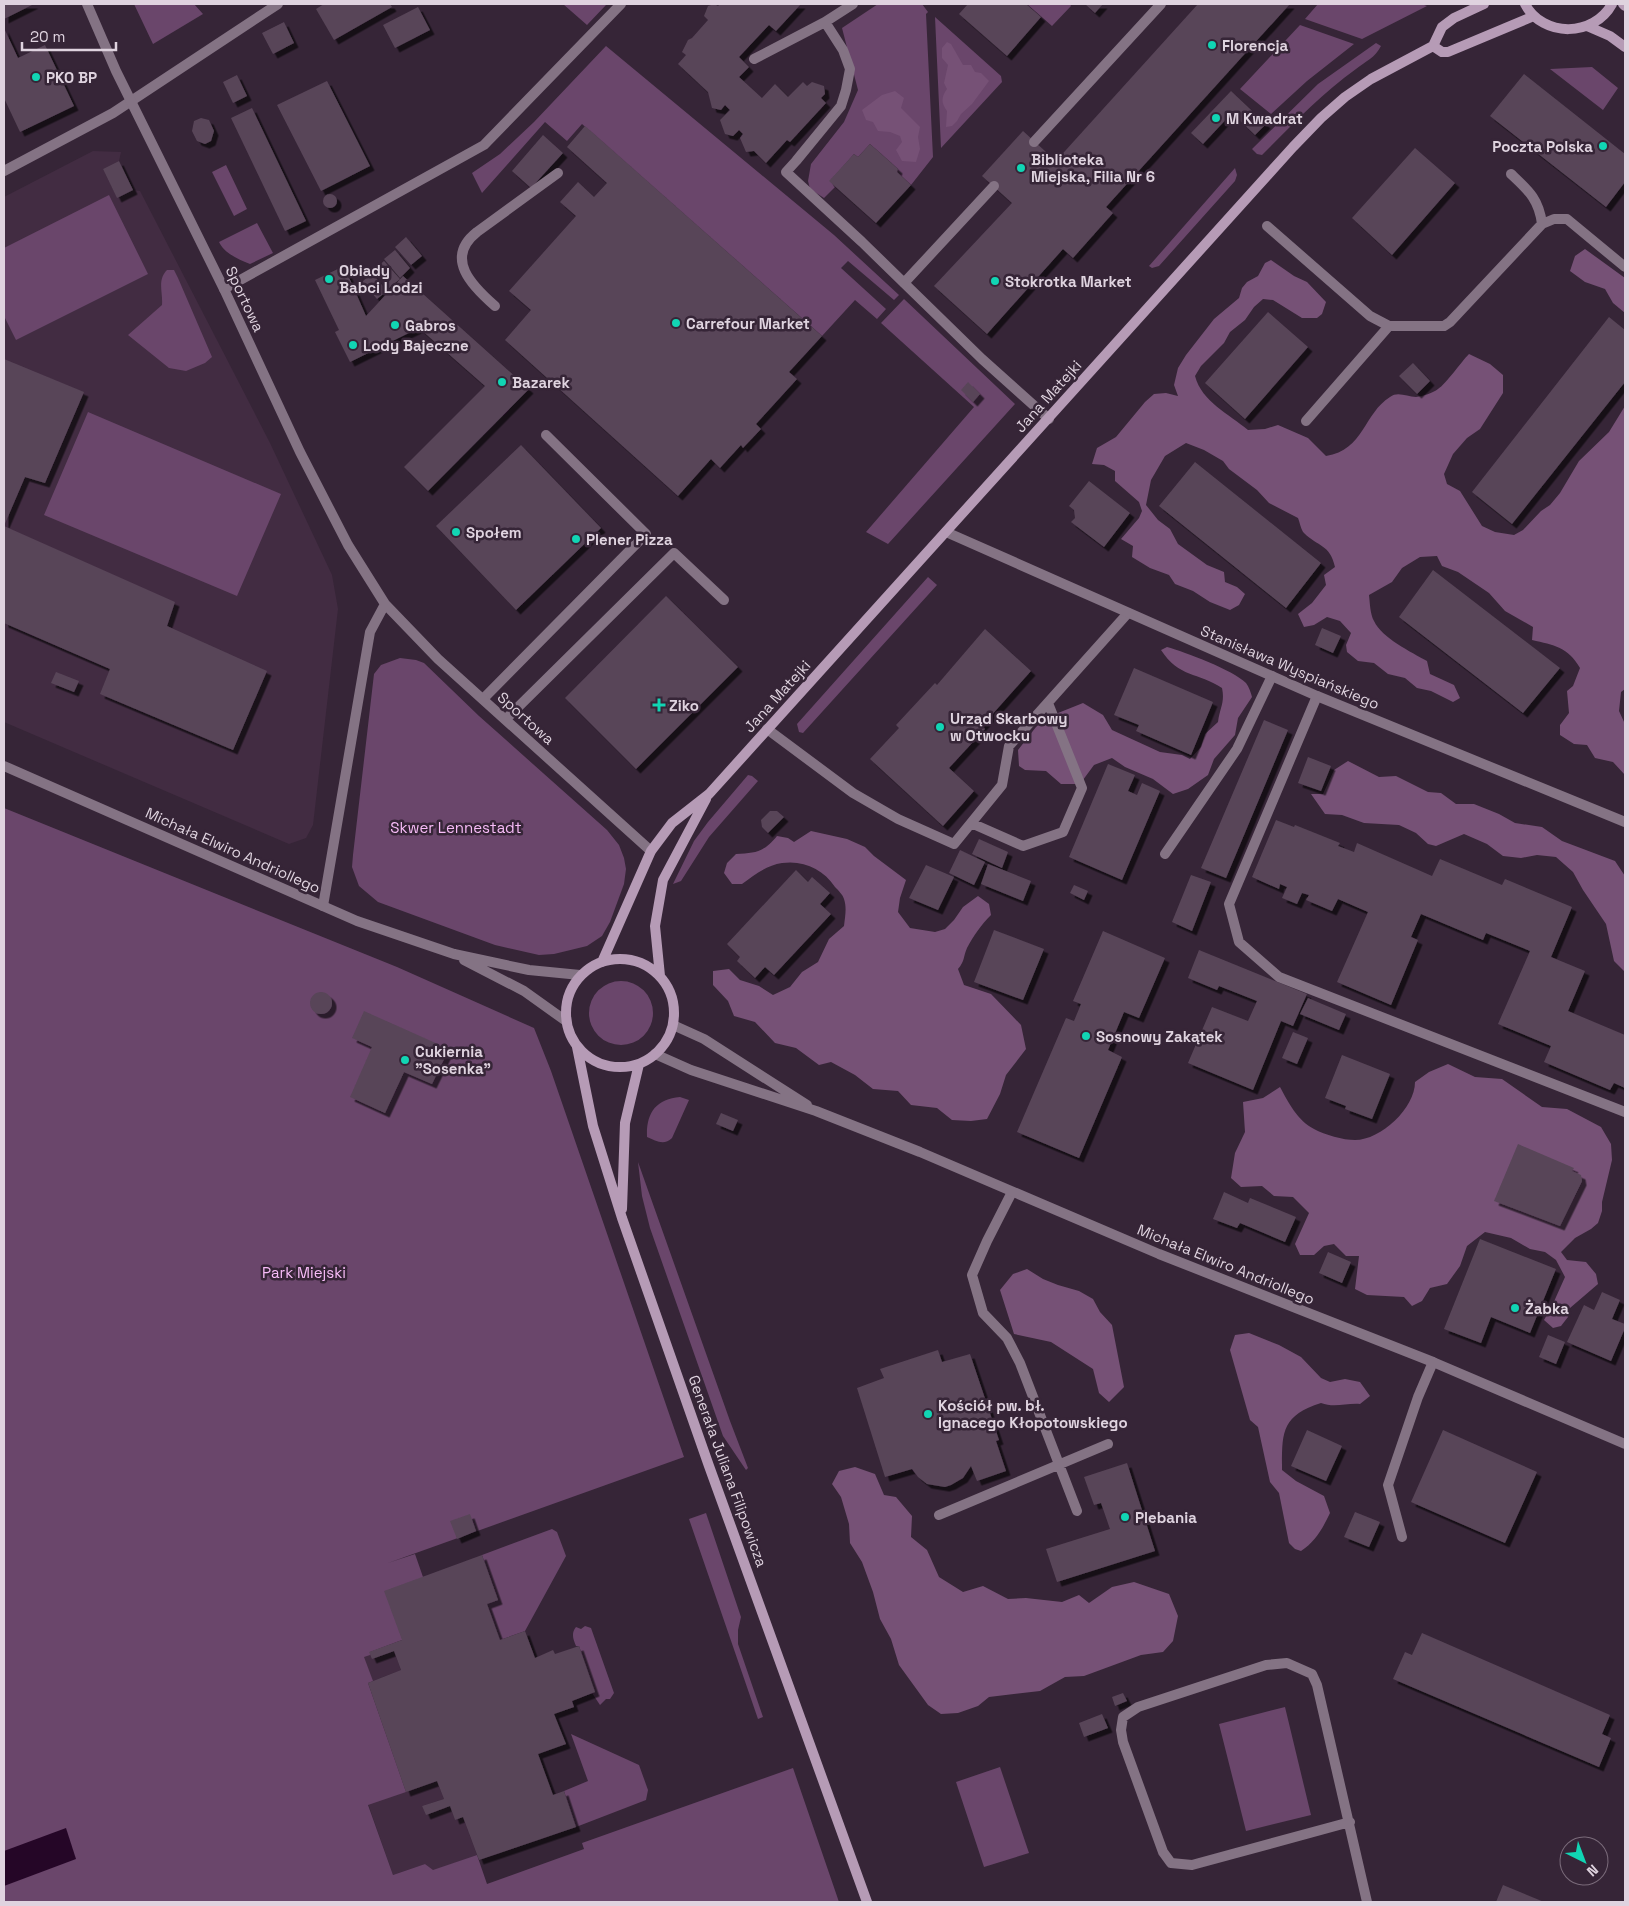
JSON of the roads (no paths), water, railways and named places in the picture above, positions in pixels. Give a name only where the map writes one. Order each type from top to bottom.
[{"type":"main road","points":[[1484,4],[1454,18],[1442,27],[1433,46],[1442,52],[1448,52],[1534,16]]},
{"type":"main road","points":[[1525,4],[1534,16],[1554,28],[1576,29],[1587,26],[1604,14],[1612,4]]},
{"type":"main road","points":[[1587,26],[1610,36],[1625,47]]},
{"type":"main road","name":"Jana Matejki","points":[[602,962],[651,851],[672,823],[709,794],[1261,182],[1321,118],[1371,79],[1433,46]]},
{"type":"main road","name":"Jana Matejki","points":[[660,976],[655,926],[663,880],[709,794]]},
{"type":"main road","points":[[623,959],[643,964],[660,976],[670,991],[674,1008],[673,1025],[667,1043],[655,1054],[639,1064],[616,1068],[594,1062],[577,1047],[566,1021],[566,1005],[571,989],[580,975],[602,962],[623,959]]},
{"type":"main road","name":"Generała Juliana Filipowicza","points":[[577,1047],[593,1126],[622,1218],[866,1902]]},
{"type":"main road","points":[[622,1218],[625,1123],[639,1064]]},
{"type":"street","name":"Sportowa","points":[[87,4],[116,71],[224,289],[300,452],[348,545],[385,604],[426,648],[651,851]]},
{"type":"street","points":[[4,171],[113,113],[278,4]]},
{"type":"street","points":[[754,59],[825,22],[853,4]]},
{"type":"street","points":[[1034,142],[1161,4]]},
{"type":"street","points":[[224,289],[484,145],[618,5]]},
{"type":"street","points":[[825,22],[843,50],[850,69],[846,90],[841,106],[786,172],[1048,418]]},
{"type":"street","points":[[494,306],[468,280],[462,258],[463,247],[477,232],[558,173]]},
{"type":"street","points":[[1511,174],[1534,197],[1540,209],[1542,224]]},
{"type":"street","points":[[904,283],[994,186]]},
{"type":"street","points":[[1267,226],[1355,304],[1370,316],[1389,326],[1438,327],[1450,322],[1542,224],[1554,218],[1567,219],[1625,267]]},
{"type":"street","points":[[1306,420],[1389,326]]},
{"type":"street","points":[[483,699],[646,534],[546,435]]},
{"type":"street","name":"Stanisława Wyspiańskiego","points":[[946,532],[1317,696],[1625,822]]},
{"type":"street","points":[[506,719],[674,552],[724,600]]},
{"type":"street","points":[[323,906],[370,632],[385,604]]},
{"type":"street","points":[[767,729],[853,793],[898,819],[954,844],[1002,785],[1009,746],[1128,613]]},
{"type":"street","points":[[1165,854],[1237,749],[1272,676]]},
{"type":"street","points":[[1317,696],[1229,904],[1239,942],[1279,977],[1625,1112]]},
{"type":"street","points":[[971,823],[1024,846],[1063,832],[1082,788],[1048,703]]},
{"type":"street","name":"Michała Elwiro Andriollego","points":[[4,766],[357,922],[454,954],[529,970],[580,975]]},
{"type":"street","name":"Michała Elwiro Andriollego","points":[[454,954],[524,991],[566,1021]]},
{"type":"street","name":"Michała Elwiro Andriollego","points":[[673,1025],[704,1038],[816,1111]]},
{"type":"street","name":"Michała Elwiro Andriollego","points":[[655,1054],[691,1070],[816,1111],[1159,1254],[1433,1362],[1625,1444]]},
{"type":"street","points":[[1012,1192],[987,1241],[972,1276],[982,1313],[1007,1338],[1020,1363],[1077,1511]]},
{"type":"street","points":[[1402,1537],[1388,1485],[1418,1397],[1433,1362]]},
{"type":"street","points":[[939,1515],[1108,1444]]},
{"type":"street","points":[[1350,1822],[1192,1865],[1172,1863],[1162,1852],[1123,1742],[1121,1730],[1123,1717],[1138,1707],[1266,1665],[1287,1663],[1312,1674],[1350,1822],[1367,1902]]},
{"type":"place","name":"Florencja","points":[[1212,45]]},
{"type":"place","name":"PKO BP","points":[[36,77]]},
{"type":"place","name":"M Kwadrat","points":[[1216,118]]},
{"type":"place","name":"Poczta Polska","points":[[1603,146]]},
{"type":"place","name":"Biblioteka Miejska, Filia Nr 6","points":[[1021,168]]},
{"type":"place","name":"Obiady Babci Lodzi","points":[[329,279]]},
{"type":"place","name":"Stokrotka Market","points":[[995,281]]},
{"type":"place","name":"Carrefour Market","points":[[676,323]]},
{"type":"place","name":"Gabros","points":[[395,325]]},
{"type":"place","name":"Lody Bajeczne","points":[[353,345]]},
{"type":"place","name":"Bazarek","points":[[502,382]]},
{"type":"place","name":"Społem","points":[[456,532]]},
{"type":"place","name":"Plener Pizza","points":[[576,539]]},
{"type":"place","name":"Ziko","points":[[659,705]]},
{"type":"place","name":"Urząd Skarbowy w Otwocku","points":[[940,727]]},
{"type":"place","name":"Sosnowy Zakątek","points":[[1086,1036]]},
{"type":"place","name":"Cukiernia \"Sosenka\"","points":[[405,1060]]},
{"type":"place","name":"Żabka","points":[[1515,1308]]},
{"type":"place","name":"Kościół pw. bł. Ignacego Kłopotowskiego","points":[[928,1414]]},
{"type":"place","name":"Plebania","points":[[1125,1517]]},
{"type":"park label","name":"Skwer Lennestadt","points":[[456,827]]},
{"type":"park label","name":"Park Miejski","points":[[304,1272]]}]
